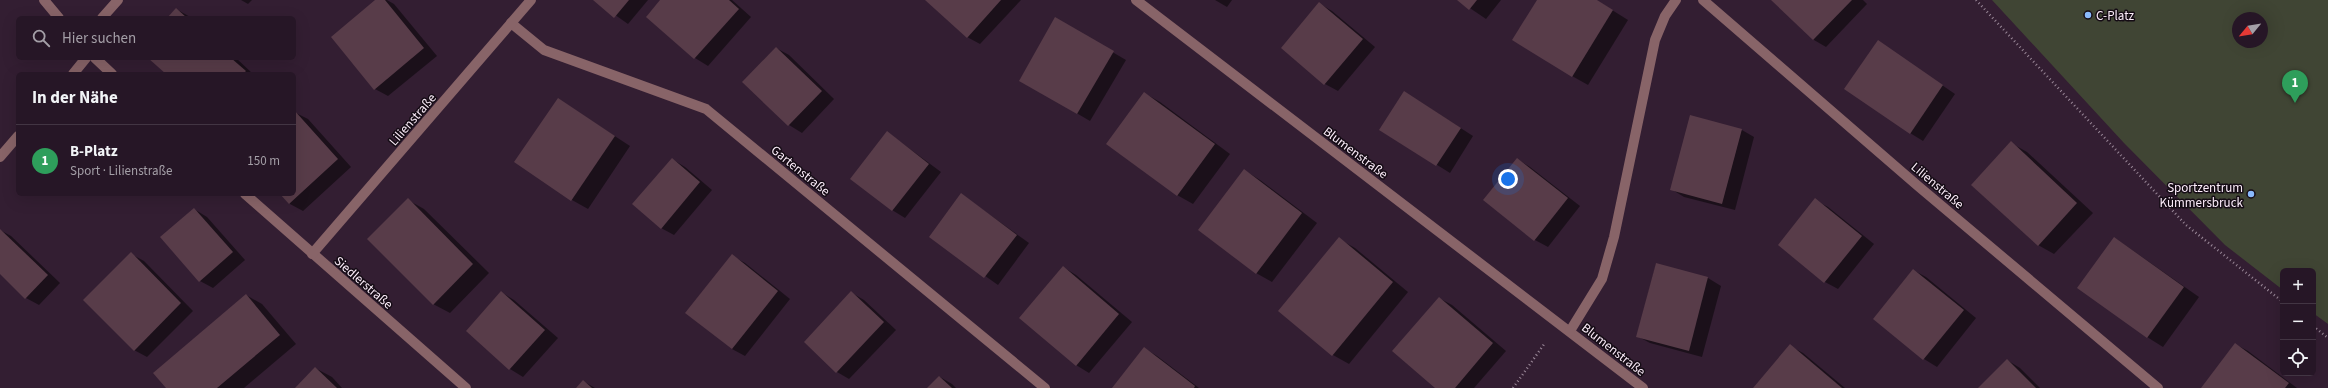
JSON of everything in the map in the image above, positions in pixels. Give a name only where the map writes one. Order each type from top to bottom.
[{"type":"street","points":[[44,0],[57,16]]},
{"type":"street","points":[[104,16],[118,0]]},
{"type":"street","name":"Lilienstraße","points":[[312,254],[531,0]]},
{"type":"street","name":"Blumenstraße","points":[[1136,0],[1643,388]]},
{"type":"street","name":"Blumenstraße","points":[[1570,331],[1602,279],[1614,236],[1654,40],[1665,16],[1676,0]]},
{"type":"street","name":"Lilienstraße","points":[[1703,0],[1918,186],[2158,388]]},
{"type":"street","name":"Gartenstraße","points":[[511,23],[544,50],[706,109],[1045,388]]},
{"type":"street","points":[[75,72],[84,60]]},
{"type":"street","points":[[97,60],[110,72]]},
{"type":"street","points":[[0,157],[16,138]]},
{"type":"street","name":"Siedlerstraße","points":[[247,196],[466,388]]},
{"type":"path","points":[[1976,0],[2186,225],[2280,300]]},
{"type":"path","points":[[1513,388],[1560,324]]},
{"type":"path","points":[[2316,328],[2328,338]]},
{"type":"green space","name":"Sportzentrum Kümmersbruck","points":[[1992,0],[2328,0],[2328,324],[2316,315],[2316,268],[2280,268],[2280,288],[2225,245],[2124,143]]},
{"type":"building","points":[[375,0],[385,0],[424,48],[374,90],[331,37]]},
{"type":"building","points":[[593,0],[629,0],[614,18]]},
{"type":"building","points":[[660,0],[729,0],[739,9],[694,59],[646,17]]},
{"type":"building","points":[[925,0],[1001,0],[967,38]]},
{"type":"building","points":[[1457,0],[1477,0],[1469,10]]},
{"type":"building","points":[[1537,0],[1597,0],[1613,10],[1572,77],[1512,40]]},
{"type":"building","points":[[1771,0],[1852,0],[1813,40]]},
{"type":"building","points":[[1319,2],[1363,39],[1324,85],[1281,48]]},
{"type":"building","points":[[176,8],[185,16],[169,16]]},
{"type":"building","points":[[1055,17],[1114,51],[1077,114],[1019,81]]},
{"type":"building","points":[[1878,40],[1943,85],[1910,134],[1844,89]]},
{"type":"building","points":[[776,47],[822,91],[788,126],[742,82]]},
{"type":"building","points":[[150,60],[233,60],[246,71],[245,72],[164,72]]},
{"type":"building","points":[[1404,91],[1461,128],[1436,166],[1379,130]]},
{"type":"building","points":[[1144,92],[1215,144],[1177,196],[1106,144]]},
{"type":"building","points":[[558,98],[615,136],[571,201],[514,162]]},
{"type":"building","points":[[296,112],[338,159],[289,204],[282,196],[296,196]]},
{"type":"building","points":[[1690,115],[1742,129],[1722,204],[1670,190]]},
{"type":"building","points":[[887,131],[929,164],[892,211],[850,179]]},
{"type":"building","points":[[2011,141],[2077,203],[2038,246],[1971,185]]},
{"type":"building","points":[[672,158],[700,182],[661,229],[632,204]]},
{"type":"building","points":[[1517,158],[1568,198],[1534,241],[1483,200]]},
{"type":"building","points":[[1244,169],[1302,213],[1256,274],[1198,230]]},
{"type":"building","points":[[961,193],[1017,235],[984,278],[929,237]]},
{"type":"building","points":[[408,198],[473,264],[433,305],[367,239]]},
{"type":"building","points":[[1815,198],[1862,236],[1824,283],[1778,245]]},
{"type":"building","points":[[194,208],[233,252],[199,282],[160,237]]},
{"type":"building","points":[[0,229],[48,275],[25,299],[0,274]]},
{"type":"building","points":[[1339,237],[1393,282],[1332,356],[1278,311]]},
{"type":"building","points":[[2114,237],[2184,287],[2147,338],[2077,288]]},
{"type":"building","points":[[131,252],[181,303],[134,351],[83,300]]},
{"type":"building","points":[[732,254],[778,291],[732,349],[685,313]]},
{"type":"building","points":[[1656,263],[1708,277],[1689,351],[1636,337]]},
{"type":"building","points":[[1063,266],[1119,314],[1076,366],[1019,318]]},
{"type":"building","points":[[1913,269],[1964,310],[1923,360],[1873,319]]},
{"type":"building","points":[[501,291],[545,330],[509,370],[466,331]]},
{"type":"building","points":[[851,291],[884,322],[836,373],[804,342]]},
{"type":"building","points":[[246,294],[280,335],[217,388],[166,388],[153,373]]},
{"type":"building","points":[[1439,297],[1493,343],[1455,388],[1435,388],[1392,351]]},
{"type":"building","points":[[2235,343],[2289,383],[2285,388],[2201,388]]},
{"type":"building","points":[[1790,344],[1842,388],[1753,388]]},
{"type":"building","points":[[1144,347],[1195,386],[1194,388],[1112,388]]},
{"type":"building","points":[[2007,359],[2036,388],[1978,388]]},
{"type":"building","points":[[315,367],[337,388],[295,388]]},
{"type":"building","points":[[939,376],[952,388],[927,388]]},
{"type":"building","points":[[583,380],[592,388],[576,388]]},
{"type":"place","name":"C-Platz","points":[[2088,15]]},
{"type":"place","name":"B-Platz","points":[[2295,103]]},
{"type":"place","name":"Sportzentrum Kümmersbruck","points":[[2251,194]]}]
